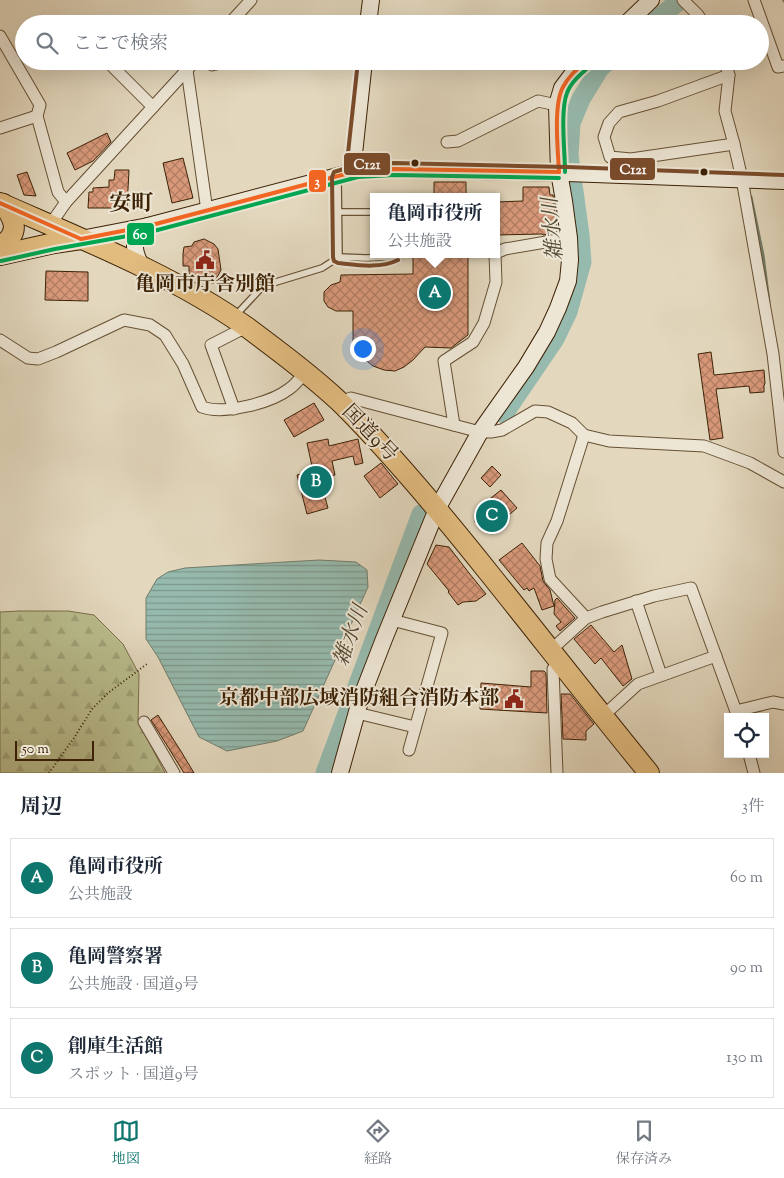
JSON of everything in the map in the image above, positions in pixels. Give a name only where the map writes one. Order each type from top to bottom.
[{"type":"highway","name":"国道9号","points":[[1,203],[141,266],[189,291],[240,323],[306,372],[340,402],[438,509],[649,773]]},
{"type":"highway","points":[[0,247],[8,241],[14,226],[10,214],[1,203]]},
{"type":"highway","points":[[0,255],[81,239]]},
{"type":"street","points":[[237,15],[251,0]]},
{"type":"street","points":[[369,15],[371,0]]},
{"type":"street","points":[[683,0],[698,15]]},
{"type":"street","points":[[754,0],[759,15]]},
{"type":"street","points":[[635,15],[649,1]]},
{"type":"street","points":[[0,36],[15,62]]},
{"type":"street","points":[[769,42],[778,67],[784,66]]},
{"type":"street","points":[[20,70],[40,105],[37,116],[58,192],[66,202]]},
{"type":"street","points":[[115,70],[153,107]]},
{"type":"street","points":[[50,225],[66,202],[187,70]]},
{"type":"street","points":[[187,70],[206,211]]},
{"type":"street","points":[[357,171],[354,154],[363,70]]},
{"type":"street","points":[[340,773],[360,701],[438,509],[480,432],[526,367],[550,324],[568,280],[570,260],[569,238],[564,200],[557,105],[562,88],[576,70]]},
{"type":"street","points":[[728,70],[725,111],[742,179],[773,354],[784,452]]},
{"type":"street","points":[[729,75],[658,101],[619,112],[609,123],[604,137],[610,156],[631,159],[734,144]]},
{"type":"street","points":[[447,142],[458,141],[538,101],[557,105]]},
{"type":"street","points":[[0,128],[37,116]]},
{"type":"street","points":[[81,239],[148,226],[357,171],[394,169],[563,172],[784,180]]},
{"type":"street","points":[[141,266],[136,256],[135,246],[137,238],[148,226]]},
{"type":"street","points":[[500,252],[505,249],[569,238]]},
{"type":"street","points":[[454,425],[444,361],[473,342],[484,323],[496,282],[496,258]]},
{"type":"street","points":[[0,340],[28,358],[38,359],[124,320],[150,325],[165,335],[183,364],[202,407],[208,410],[234,409],[271,399],[289,389],[306,372]]},
{"type":"street","points":[[234,409],[211,345],[240,323]]},
{"type":"street","points":[[340,402],[351,398],[480,432],[502,430],[536,411],[548,412],[572,423],[584,436],[609,440],[704,446],[750,463],[784,482]]},
{"type":"street","points":[[584,436],[557,521],[547,542],[546,559],[550,579],[586,618]]},
{"type":"street","points":[[557,773],[553,669],[555,656],[586,618],[636,601],[691,588],[737,713]]},
{"type":"street","points":[[636,601],[661,675]]},
{"type":"street","points":[[392,620],[442,633],[409,750]]},
{"type":"street","points":[[603,716],[638,684],[716,656]]},
{"type":"street","points":[[740,713],[773,702],[784,704]]},
{"type":"street","points":[[357,713],[416,727]]},
{"type":"street","points":[[144,722],[174,773]]},
{"type":"street","points":[[750,758],[754,773]]},
{"type":"lane","points":[[338,177],[339,257]]},
{"type":"lane","points":[[339,212],[370,212]]},
{"type":"lane","points":[[240,323],[263,286],[322,268],[339,257],[390,258]]},
{"type":"path","points":[[49,773],[92,709],[108,693],[147,664]]},
{"type":"green space","points":[[68,611],[94,615],[123,644],[139,674],[138,721],[165,773],[0,773],[0,612]]},
{"type":"water","points":[[319,560],[356,562],[367,570],[368,587],[303,731],[277,741],[227,751],[199,737],[158,657],[146,639],[146,598],[157,579],[168,572],[185,568]]},
{"type":"building","points":[[107,133],[111,142],[93,161],[75,170],[67,153]]},
{"type":"building","points":[[183,158],[193,198],[172,203],[163,163]]},
{"type":"building","points":[[115,170],[129,170],[127,208],[88,208],[89,192],[93,192],[93,188],[109,187],[109,180],[114,180]]},
{"type":"building","points":[[27,172],[36,196],[24,195],[17,175]]},
{"type":"building","points":[[434,182],[466,182],[466,193],[434,193]]},
{"type":"building","points":[[523,187],[549,187],[550,195],[553,195],[557,232],[543,235],[500,235],[500,202],[523,201]]},
{"type":"building","points":[[204,239],[214,244],[218,249],[221,270],[214,283],[206,282],[189,274],[189,266],[183,266],[184,247],[192,246],[194,242]]},
{"type":"building","points":[[413,258],[468,258],[468,335],[451,348],[425,347],[413,360],[395,371],[373,366],[362,357],[356,344],[353,343],[353,311],[336,311],[328,307],[324,301],[324,292],[331,285],[340,282],[341,275],[413,274]]},
{"type":"building","points":[[46,271],[88,272],[88,301],[45,300]]},
{"type":"building","points":[[711,352],[714,375],[764,370],[765,384],[764,392],[750,393],[749,386],[716,389],[723,438],[710,440],[698,354]]},
{"type":"building","points":[[314,403],[324,420],[294,437],[284,420]]},
{"type":"building","points":[[328,439],[329,446],[358,439],[363,463],[355,465],[353,456],[332,461],[335,475],[326,477],[329,493],[324,494],[328,508],[307,514],[297,475],[313,471],[307,443]]},
{"type":"building","points":[[381,463],[398,484],[380,498],[364,476]]},
{"type":"building","points":[[492,466],[501,475],[490,487],[481,478]]},
{"type":"building","points":[[501,490],[517,508],[488,533],[475,522],[476,510]]},
{"type":"building","points":[[522,543],[540,566],[543,581],[550,590],[554,606],[542,610],[534,588],[529,591],[527,588],[524,590],[499,560]]},
{"type":"building","points":[[436,545],[449,547],[486,594],[476,601],[463,602],[458,605],[427,564]]},
{"type":"building","points":[[557,598],[575,618],[560,631],[556,626],[561,622],[554,614],[555,600]]},
{"type":"building","points":[[591,625],[614,652],[622,645],[632,679],[623,686],[601,658],[595,664],[574,639]]},
{"type":"building","points":[[531,671],[544,671],[546,673],[547,713],[480,709],[481,683],[531,687]]},
{"type":"building","points":[[561,694],[570,694],[594,724],[586,731],[586,740],[563,739]]},
{"type":"building","points":[[158,715],[194,773],[184,773],[151,720]]},
{"type":"waterway","name":"雑水川","points":[[662,15],[680,0]]},
{"type":"waterway","name":"雑水川","points":[[504,414],[555,339],[568,312],[582,262],[569,155],[571,123],[581,99],[599,70]]},
{"type":"waterway","points":[[751,197],[763,255],[769,302]]},
{"type":"waterway","name":"雑水川","points":[[325,773],[421,514]]},
{"type":"transit line","name":"C121","points":[[351,172],[348,153],[357,70]]},
{"type":"transit line","name":"3","points":[[559,172],[558,105],[563,87],[576,70]]},
{"type":"transit line","name":"60","points":[[565,172],[563,120],[565,101],[571,85],[586,70]]},
{"type":"transit line","name":"C121","points":[[398,260],[384,265],[368,266],[334,261],[332,177],[334,172],[356,165],[394,163],[784,175]]},
{"type":"transit line","name":"3","points":[[81,239],[148,226],[357,171],[394,169],[559,172]]},
{"type":"transit line","name":"60","points":[[1,261],[150,232],[358,177],[394,175],[559,178]]},
{"type":"transit line","name":"3","points":[[0,203],[81,239]]},
{"type":"place","name":"亀岡市庁舎別館","points":[[205,260]]},
{"type":"place","name":"亀岡市役所","points":[[435,293]]},
{"type":"place","name":"亀岡警察署","points":[[316,482]]},
{"type":"place","name":"創庫生活館","points":[[492,516]]},
{"type":"place","name":"京都中部広域消防組合消防本部","points":[[514,699]]},
{"type":"district","name":"安町","points":[[131,205]]}]
